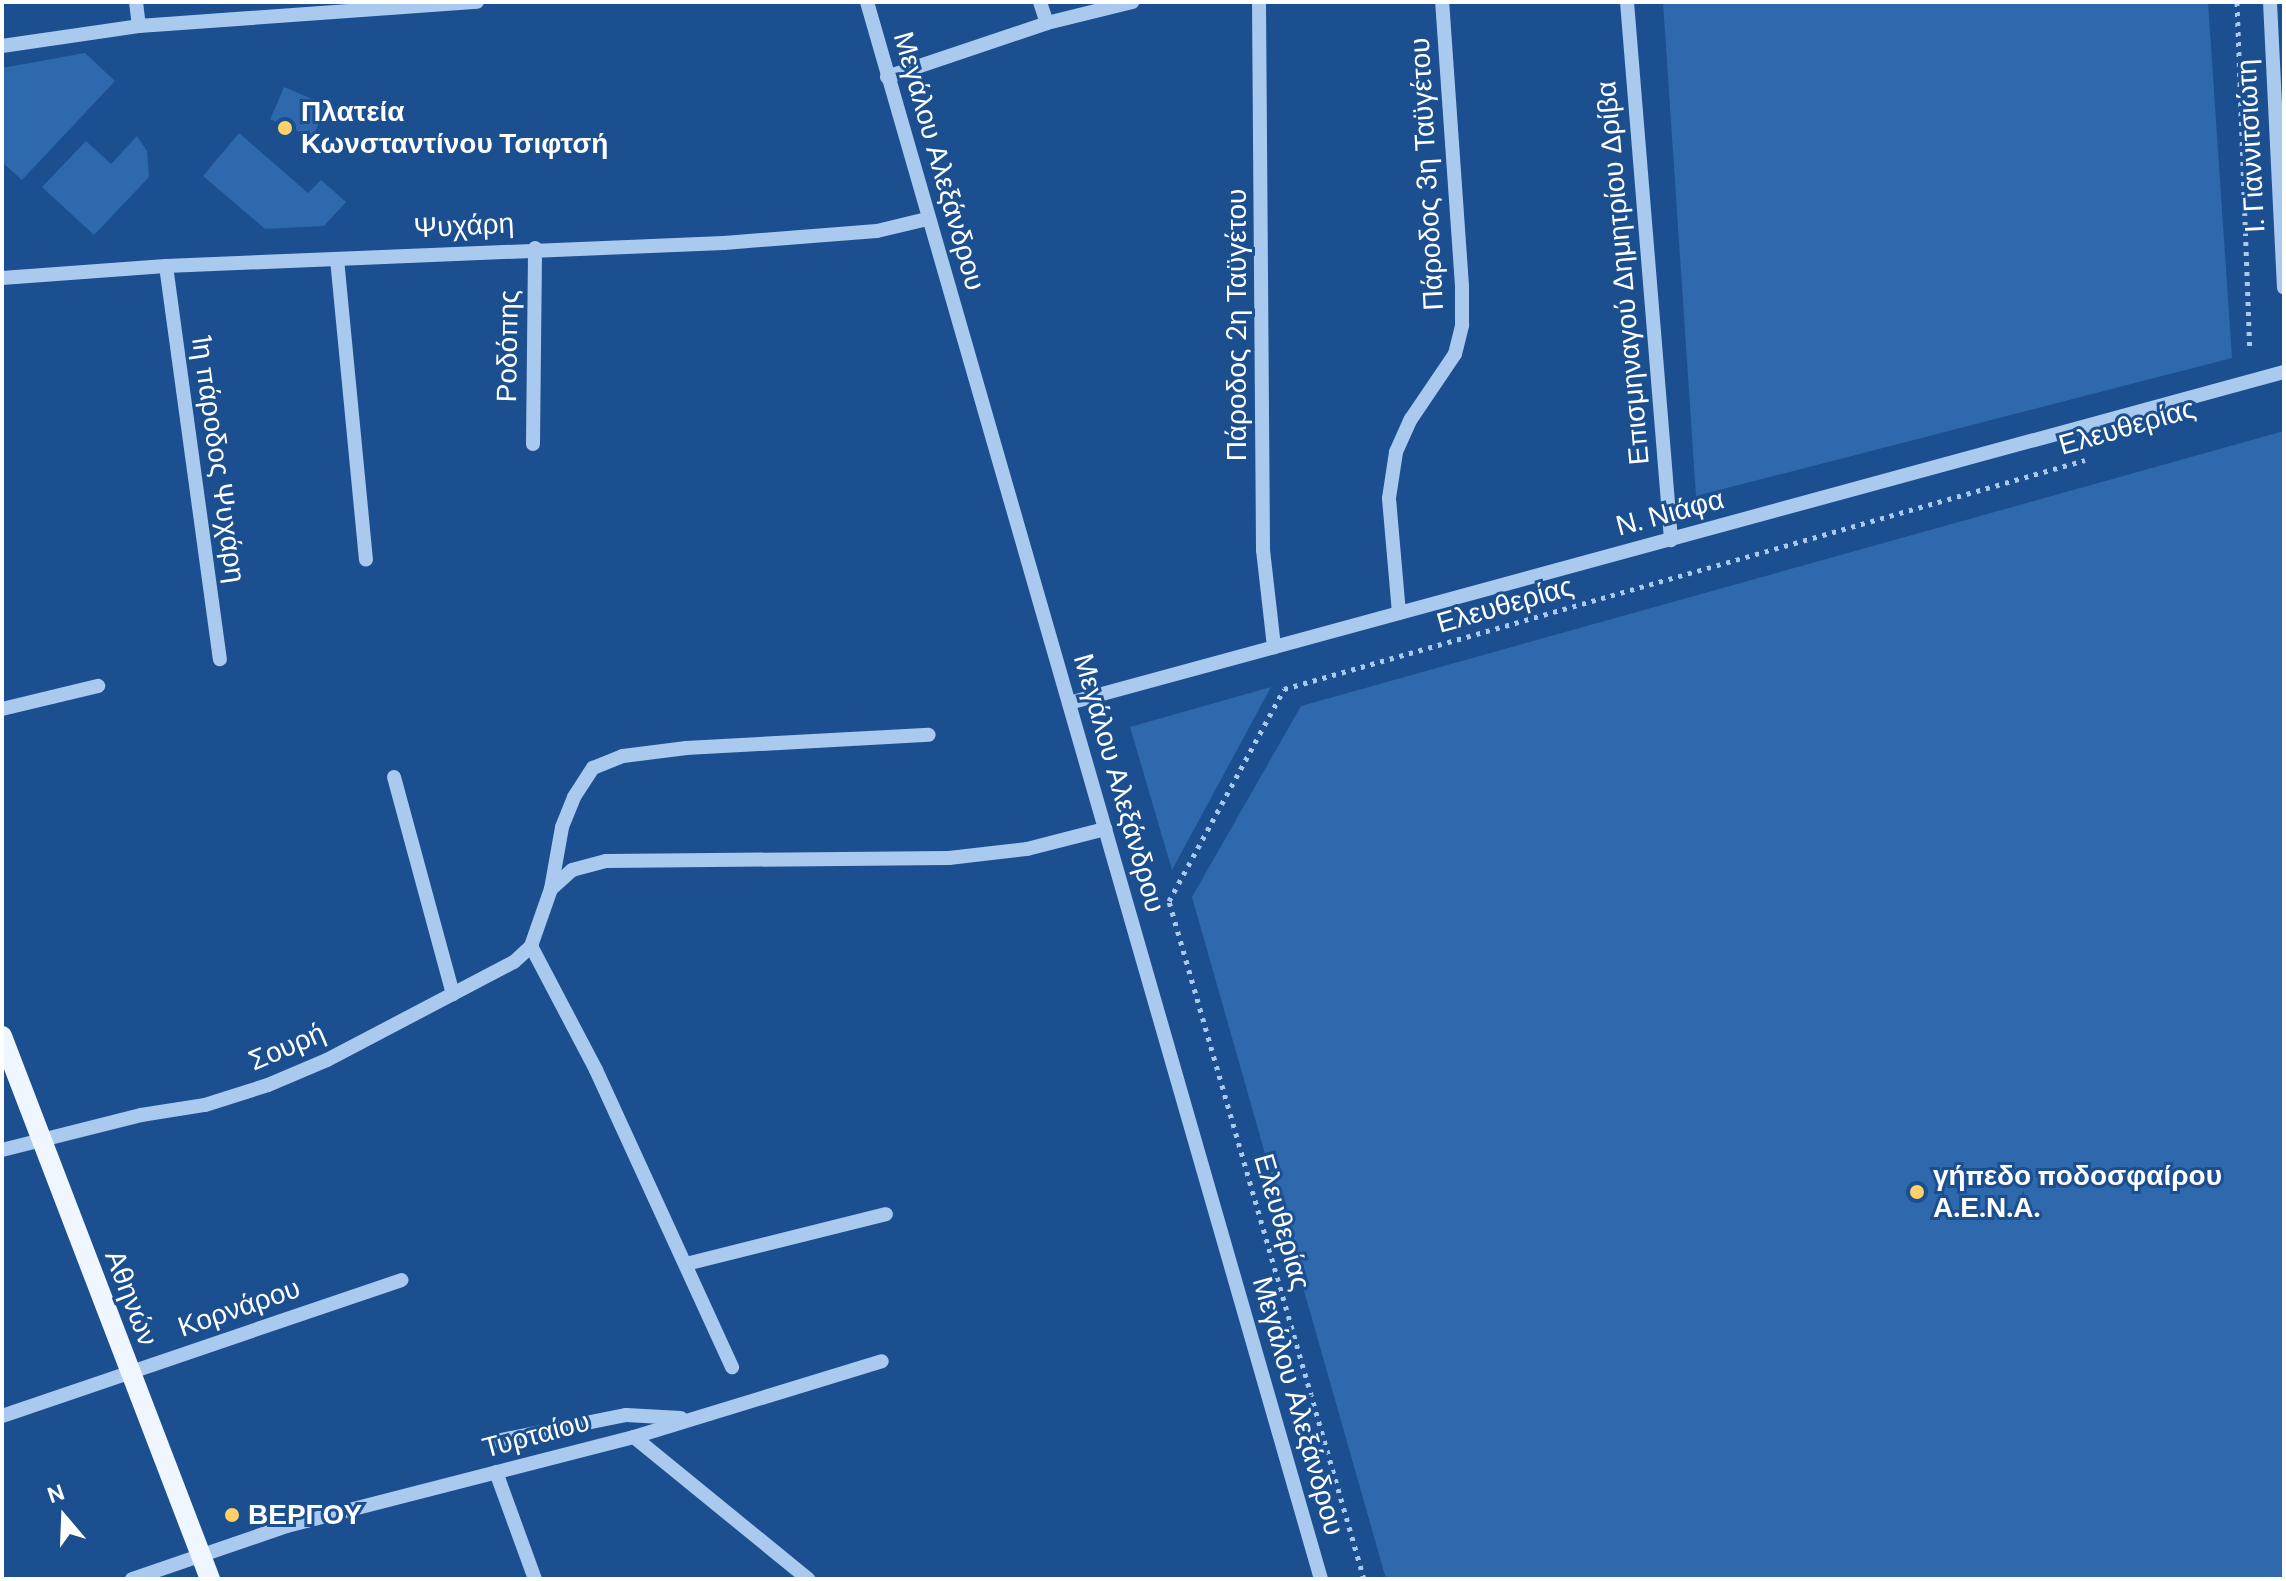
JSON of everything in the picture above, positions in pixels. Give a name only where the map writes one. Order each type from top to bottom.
[{"type":"main road","name":"Αθηνών","points":[[2,1036],[6,1061],[41,1139],[210,1579]]},
{"type":"street","points":[[136,2],[139,26]]},
{"type":"street","points":[[2,46],[139,26],[477,2]]},
{"type":"street","name":"Μεγάλου Αλεξάνδρου","points":[[867,2],[1321,1579]]},
{"type":"street","points":[[1040,2],[1047,23]]},
{"type":"street","points":[[887,77],[1047,23],[1132,2]]},
{"type":"street","name":"Πάροδος 2η Ταϋγέτου","points":[[1259,2],[1263,550],[1274,647]]},
{"type":"street","name":"Πάροδος 3η Ταϋγέτου","points":[[1399,613],[1389,498],[1396,452],[1411,419],[1455,354],[1462,325],[1462,286],[1442,2]]},
{"type":"street","name":"Επισμηναγού Δημητρίου Δρίβα","points":[[1627,2],[1671,540]]},
{"type":"street","name":"Ι. Γιαννιτσιώτη","points":[[2270,2],[2284,288]]},
{"type":"street","name":"Ψυχάρη","points":[[2,278],[166,266],[535,248],[740,242],[877,231],[927,219]]},
{"type":"street","name":"Ροδόπης","points":[[533,444],[535,248]]},
{"type":"street","points":[[337,259],[366,560]]},
{"type":"street","name":"1η πάροδος Ψυχάρη","points":[[166,266],[220,659]]},
{"type":"street","name":"Ν. Νιάφα","points":[[1069,703],[2284,372]]},
{"type":"street","points":[[2,709],[98,686]]},
{"type":"street","points":[[732,1367],[596,1070],[531,946],[551,889],[562,827],[574,797],[593,768],[623,756],[686,748],[929,735]]},
{"type":"street","points":[[394,777],[453,994]]},
{"type":"street","points":[[551,889],[572,870],[606,861],[949,858],[1027,849],[1105,829]]},
{"type":"street","name":"Σουρή","points":[[2,1150],[141,1115],[205,1105],[268,1085],[327,1060],[514,962],[531,946]]},
{"type":"street","points":[[686,1264],[886,1214]]},
{"type":"street","name":"Κορνάρου","points":[[2,1416],[401,1280]]},
{"type":"street","name":"Τυρταίου","points":[[132,1579],[287,1526],[634,1437],[882,1361]]},
{"type":"street","points":[[496,1441],[626,1415],[690,1418]]},
{"type":"street","points":[[634,1437],[808,1579]]},
{"type":"street","points":[[496,1472],[535,1579]]},
{"type":"path","points":[[2237,2],[2251,382]]},
{"type":"path","name":"Ελευθερίας","points":[[1364,1579],[1169,901],[1284,689],[2100,455]]},
{"type":"shaded area","points":[[1663,2],[2208,2],[2232,358],[1696,496]]},
{"type":"shaded area","points":[[85,53],[115,81],[22,180],[2,162],[2,68]]},
{"type":"shaded area","points":[[284,87],[326,105],[313,137],[270,119]]},
{"type":"shaded area","points":[[239,133],[308,193],[321,180],[346,202],[324,226],[265,229],[203,176]]},
{"type":"shaded area","points":[[137,136],[147,151],[149,177],[94,235],[42,187],[86,141],[111,164]]},
{"type":"shaded area","points":[[2284,431],[2284,1579],[1386,1579],[1192,897],[1301,706]]},
{"type":"shaded area","points":[[1271,687],[1172,870],[1130,727]]},
{"type":"place","name":"Πλατεία Κωνσταντίνου Τσιφτσή","points":[[285,128]]},
{"type":"place","name":"γήπεδο ποδοσφαίρου Α.Ε.Ν.Α.","points":[[1917,1192]]},
{"type":"place","name":"ΒΕΡΓΟΥ","points":[[232,1515]]}]
